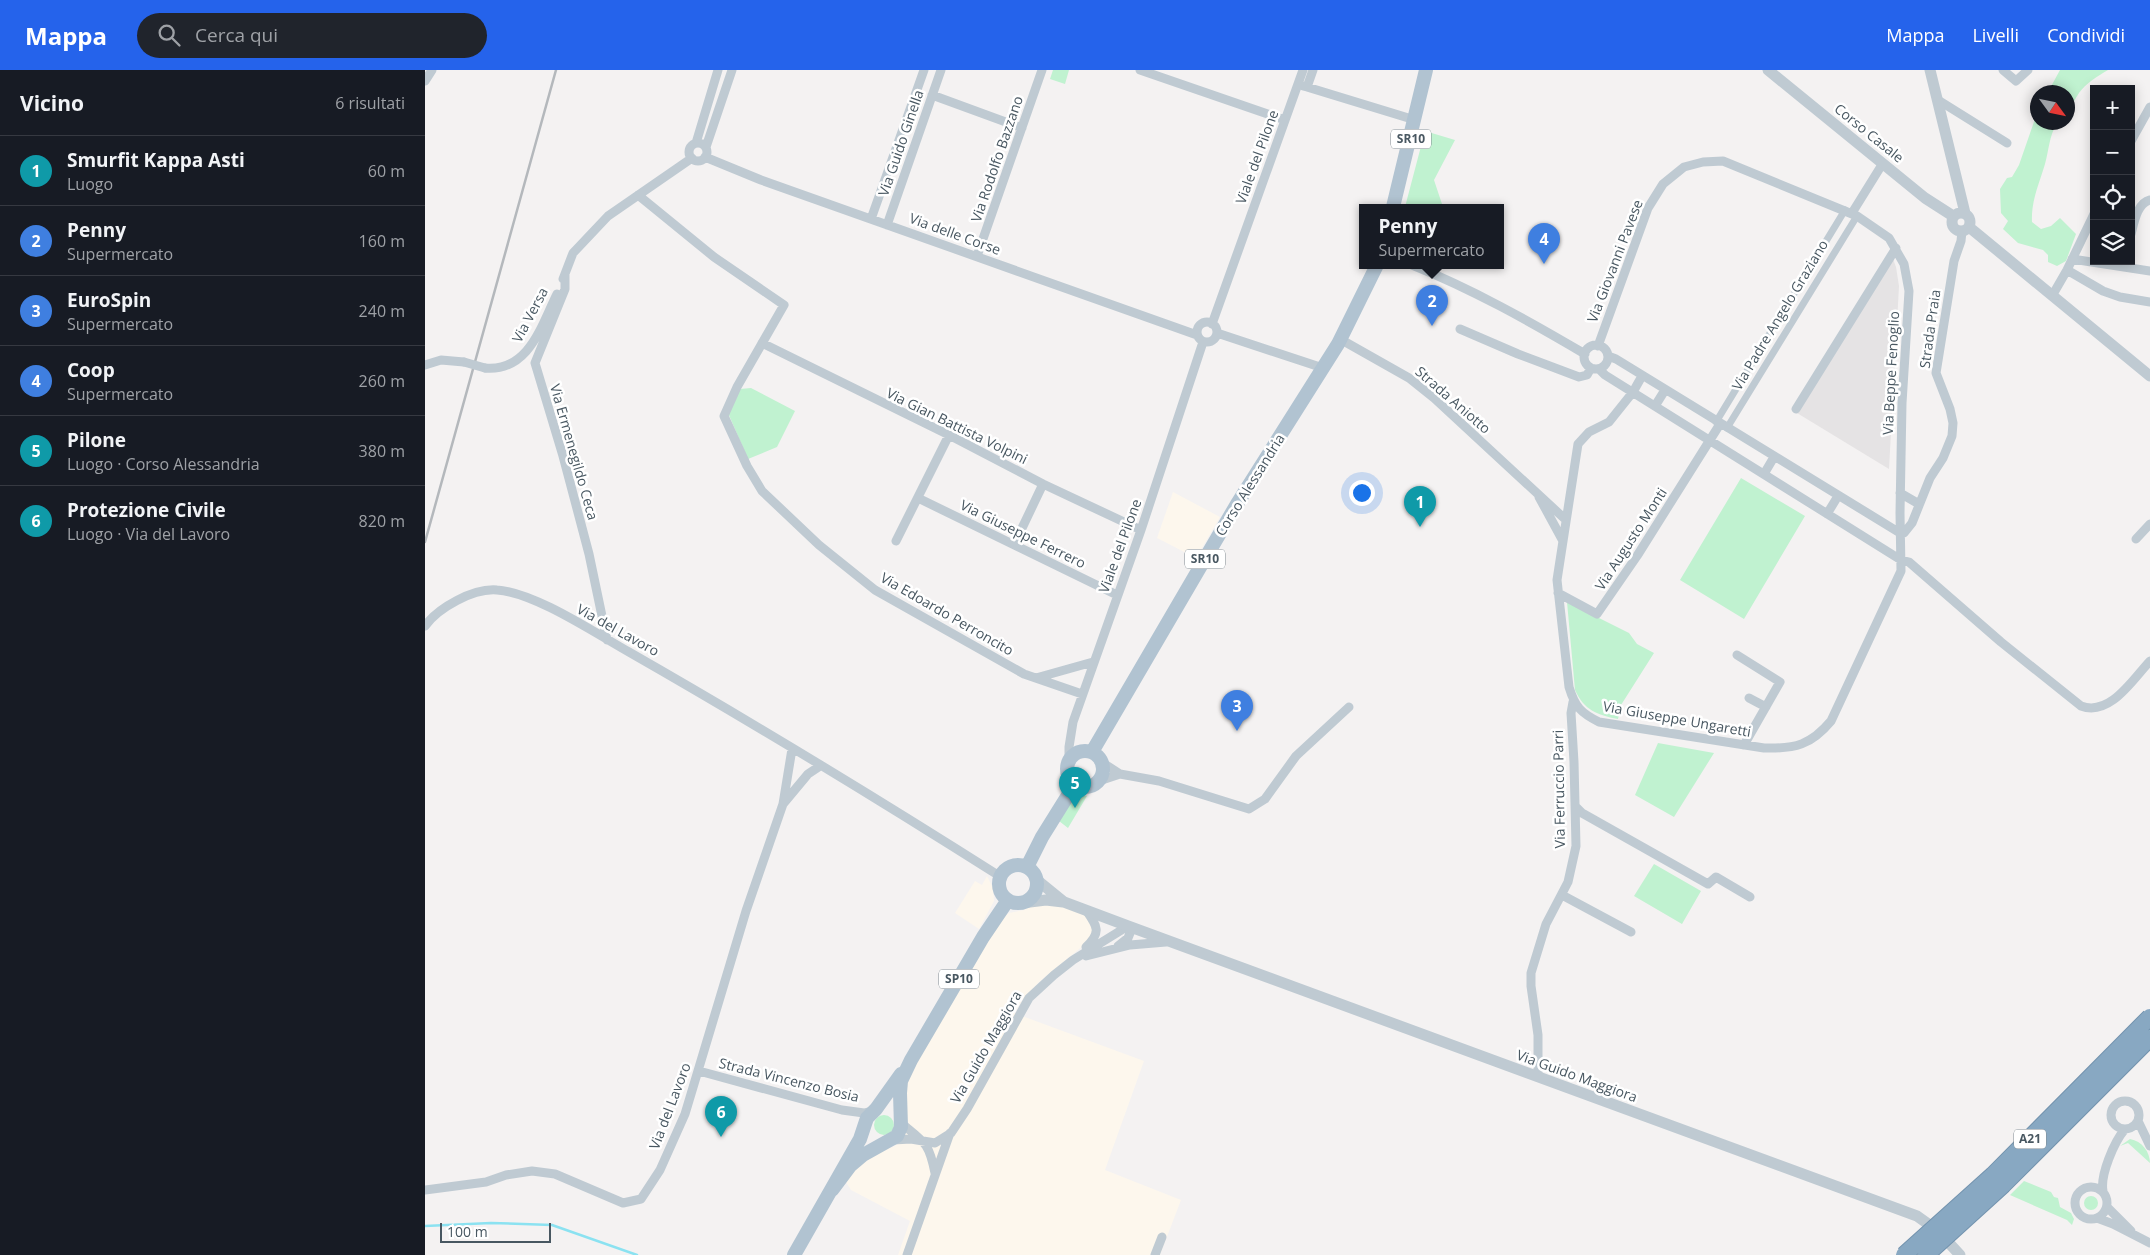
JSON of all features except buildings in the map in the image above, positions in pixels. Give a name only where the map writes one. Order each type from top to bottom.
[{"type":"highway","name":"A21","points":[[1904,1255],[1993,1175],[2150,1017]]},
{"type":"highway","name":"A21","points":[[1926,1255],[2003,1186],[2150,1038]]},
{"type":"main road","name":"SR10","points":[[1394,204],[1426,70]]},
{"type":"main road","name":"Corso Alessandria","points":[[1092,752],[1237,504],[1340,340],[1376,269]]},
{"type":"main road","points":[[1077,752],[1092,752],[1103,763],[1103,775],[1099,781],[1090,787],[1080,787],[1071,780],[1067,770],[1069,760],[1077,752]]},
{"type":"main road","points":[[1027,867],[1042,837],[1075,784]]},
{"type":"main road","points":[[1015,901],[1004,897],[999,887],[1001,876],[1009,867],[1015,865],[1027,867],[1037,880]]},
{"type":"main road","name":"SP10","points":[[832,1190],[850,1166],[863,1155],[900,1132],[901,1081],[911,1060],[983,937],[1015,901],[1032,897],[1037,886],[1037,880]]},
{"type":"main road","name":"SP10","points":[[794,1255],[860,1139],[871,1114],[911,1060]]},
{"type":"main road","points":[[888,1141],[874,1140],[870,1137],[867,1132],[871,1114],[891,1109],[901,1122]]},
{"type":"street","points":[[425,81],[432,70]]},
{"type":"street","points":[[692,158],[690,149],[696,143],[718,70]]},
{"type":"street","points":[[692,158],[699,160],[705,152],[732,70]]},
{"type":"street","name":"Via Guido Ginella","points":[[871,219],[925,70]]},
{"type":"street","name":"Via Guido Ginella","points":[[887,225],[941,70]]},
{"type":"street","name":"Via Rodolfo Bazzano","points":[[977,256],[1042,70]]},
{"type":"street","points":[[1140,70],[1285,120]]},
{"type":"street","name":"Viale del Pilone","points":[[1212,324],[1303,70]]},
{"type":"street","points":[[1307,87],[1313,70]]},
{"type":"street","name":"Corso Casale","points":[[1768,70],[1925,198],[1959,214]]},
{"type":"street","points":[[1930,70],[1938,100],[1959,214],[1952,226],[1957,230],[1965,229],[2052,296],[2150,376]]},
{"type":"street","points":[[2003,70],[2016,81],[2027,70]]},
{"type":"street","points":[[1298,84],[1415,120]]},
{"type":"street","points":[[932,95],[1022,128]]},
{"type":"street","points":[[1938,100],[2007,143]]},
{"type":"street","points":[[2135,134],[2150,107]]},
{"type":"street","points":[[696,143],[702,144],[705,152]]},
{"type":"street","name":"Via delle Corse","points":[[705,152],[745,174],[977,256],[1200,338]]},
{"type":"street","points":[[565,274],[573,253],[608,216],[692,158]]},
{"type":"street","name":"Via Giovanni Pavese","points":[[1598,346],[1648,208],[1663,184],[1684,167],[1703,162],[1723,161],[1851,213]]},
{"type":"street","name":"Via Padre Angelo Graziano","points":[[1721,425],[1883,163]]},
{"type":"street","name":"Via Edoardo Perroncito","points":[[638,195],[714,257],[784,305],[737,387],[724,416],[747,466],[762,491],[819,545],[875,590],[1024,674],[1082,694]]},
{"type":"street","points":[[2135,223],[2141,206],[2150,200]]},
{"type":"street","name":"Via Padre Angelo Graziano","points":[[1721,425],[1851,213]]},
{"type":"street","name":"Via Beppe Fenoglio","points":[[1851,213],[1879,229],[1889,238],[1905,264],[1909,291],[1902,403],[1901,560]]},
{"type":"street","points":[[1959,214],[1970,219],[1965,229]]},
{"type":"street","points":[[2052,296],[2091,220]]},
{"type":"street","name":"Strada Praia","points":[[1900,533],[1907,531],[1930,478],[1943,458],[1952,436],[1953,422],[1950,408],[1936,373],[1954,262],[1965,229]]},
{"type":"street","points":[[1796,409],[1896,248]]},
{"type":"street","points":[[2072,259],[2090,261]]},
{"type":"street","points":[[2128,265],[2150,271]]},
{"type":"street","points":[[1421,269],[1477,294],[1526,319],[1585,354]]},
{"type":"street","points":[[2067,270],[2103,291],[2120,297],[2150,302]]},
{"type":"street","name":"Via Versa","points":[[425,365],[441,360],[464,362],[485,368],[496,369],[507,366],[527,352],[565,274]]},
{"type":"street","name":"Via Ermenegildo Ceca","points":[[565,274],[565,289],[535,362],[589,554],[607,640]]},
{"type":"street","points":[[1206,322],[1212,324],[1216,328],[1217,333],[1212,341],[1200,338],[1200,325],[1206,322]]},
{"type":"street","points":[[1460,329],[1579,377],[1587,375],[1595,368],[1606,364],[1608,356],[1604,348],[1598,346],[1591,347],[1585,354],[1585,360],[1595,368],[1605,375],[1827,514],[1901,560],[1909,562],[2010,649],[2076,702],[2087,708],[2108,704],[2150,661]]},
{"type":"street","points":[[1217,333],[1323,368]]},
{"type":"street","name":"Viale del Pilone","points":[[1069,760],[1073,722],[1141,530],[1200,338]]},
{"type":"street","name":"Strada Aniotto","points":[[1340,340],[1409,378],[1434,398],[1566,520]]},
{"type":"street","name":"Via Gian Battista Volpini","points":[[762,343],[949,435],[1043,484],[1141,530]]},
{"type":"street","points":[[1608,356],[1616,359],[1774,458],[1900,533]]},
{"type":"street","points":[[1573,702],[1569,687],[1557,580],[1579,444],[1589,432],[1609,422],[1633,392],[1642,376]]},
{"type":"street","points":[[1655,406],[1665,390]]},
{"type":"street","name":"Via Augusto Monti","points":[[1558,593],[1597,614],[1637,556],[1721,425]]},
{"type":"street","points":[[896,541],[949,435]]},
{"type":"street","points":[[1764,474],[1774,458]]},
{"type":"street","points":[[1014,545],[1043,484]]},
{"type":"street","points":[[1900,493],[1919,504]]},
{"type":"street","name":"Strada Aniotto","points":[[1538,495],[1545,512],[1563,541]]},
{"type":"street","points":[[1827,514],[1838,496]]},
{"type":"street","name":"Via Giuseppe Ferrero","points":[[917,498],[1117,595]]},
{"type":"street","points":[[2136,539],[2150,524]]},
{"type":"street","name":"Via Giuseppe Ungaretti","points":[[1573,702],[1587,716],[1599,722],[1744,745],[1785,749],[1803,745],[1819,736],[1831,721],[1899,578],[1901,560]]},
{"type":"street","name":"Via del Lavoro","points":[[425,626],[451,603],[474,594],[495,590],[517,593],[607,640],[727,708],[1001,876]]},
{"type":"street","points":[[1737,655],[1779,680],[1780,684],[1744,745]]},
{"type":"street","points":[[1036,678],[1093,662]]},
{"type":"street","points":[[1749,698],[1766,707]]},
{"type":"street","name":"Via Ferruccio Parri","points":[[1538,1077],[1538,1035],[1531,973],[1546,924],[1568,882],[1576,846],[1571,713],[1573,702]]},
{"type":"street","points":[[1103,763],[1121,774],[1159,782],[1249,809],[1265,799],[1296,756],[1349,707]]},
{"type":"street","name":"Via del Lavoro","points":[[425,1190],[486,1182],[506,1175],[532,1171],[555,1174],[623,1203],[641,1199],[660,1170],[685,1114],[746,911],[783,804],[792,749]]},
{"type":"street","name":"Via del Lavoro","points":[[783,804],[807,774],[820,766]]},
{"type":"street","points":[[1099,781],[1121,774]]},
{"type":"street","points":[[1575,806],[1582,813],[1708,884],[1716,877],[1750,897]]},
{"type":"street","name":"Via Guido Maggiora","points":[[1037,880],[1064,902]]},
{"type":"street","points":[[1562,895],[1631,932]]},
{"type":"street","name":"Via Guido Maggiora","points":[[1015,901],[1046,900],[1064,902],[1917,1216],[1938,1232],[1960,1255]]},
{"type":"street","name":"Via Guido Maggiora","points":[[907,1255],[951,1133],[967,1109],[1024,1005],[1045,982],[1093,941],[1097,934],[1095,923],[1086,910]]},
{"type":"street","name":"Via Guido Maggiora","points":[[1111,950],[1122,944],[1131,933],[1130,927]]},
{"type":"street","name":"Via Guido Maggiora","points":[[1073,960],[1130,927]]},
{"type":"street","name":"Via Guido Maggiora","points":[[1073,960],[1148,943],[1172,942]]},
{"type":"street","name":"Strada Vincenzo Bosia","points":[[699,1071],[842,1110],[871,1114]]},
{"type":"street","points":[[2148,1143],[2138,1121],[2139,1113],[2137,1108],[2128,1101],[2118,1102],[2112,1109],[2111,1114],[2114,1125],[2112,1142],[2096,1180],[2091,1186],[2078,1192],[2075,1206],[2083,1217],[2097,1218],[2113,1224],[2150,1243]]},
{"type":"street","points":[[2097,1218],[2107,1207],[2101,1182],[2115,1145],[2127,1129],[2138,1121]]},
{"type":"street","points":[[901,1122],[924,1141],[930,1150],[935,1173]]},
{"type":"street","points":[[2114,1125],[2127,1129],[2148,1143]]},
{"type":"street","points":[[888,1141],[935,1142],[951,1133]]},
{"type":"street","points":[[2091,1186],[2103,1191]]},
{"type":"street","points":[[2107,1207],[2141,1239]]},
{"type":"street","points":[[1155,1255],[1162,1237]]},
{"type":"shaded area","points":[[1893,259],[1899,286],[1889,469],[1797,413]]},
{"type":"shaded area","points":[[1173,492],[1220,517],[1196,558],[1157,538]]},
{"type":"shaded area","points":[[987,876],[993,888],[994,901],[979,929],[955,913],[975,881],[982,885]]},
{"type":"shaded area","points":[[1056,904],[1085,915],[1094,929],[1090,940],[1039,982],[1023,999],[1014,1013],[1144,1061],[1105,1170],[1181,1200],[1160,1255],[898,1255],[910,1221],[851,1190],[846,1182],[856,1165],[874,1153],[893,1147],[901,1142],[909,1124],[903,1110],[904,1080],[998,922],[1009,913],[1024,910],[1034,905]]},
{"type":"green space","points":[[1053,70],[1069,70],[1065,84],[1050,79]]},
{"type":"green space","points":[[2060,70],[2108,70],[2085,86],[2075,100],[2075,85],[2052,85]]},
{"type":"green space","points":[[2031,130],[2053,130],[2036,193],[2032,222],[2041,229],[2051,226],[2060,218],[2076,234],[2066,261],[2057,266],[2048,262],[2048,255],[2043,250],[2018,243],[2003,229],[2008,221],[2001,213],[2000,189],[2007,178],[2012,177],[2019,165]]},
{"type":"green space","points":[[1425,131],[1455,140],[1434,180],[1442,204],[1406,204]]},
{"type":"green space","points":[[751,388],[795,411],[777,447],[748,459],[728,413],[740,389]]},
{"type":"green space","points":[[1741,478],[1805,516],[1744,619],[1680,580]]},
{"type":"green space","points":[[1567,602],[1629,633],[1637,644],[1654,653],[1621,705],[1618,719],[1604,716],[1587,707],[1575,690]]},
{"type":"green space","points":[[1658,743],[1714,753],[1674,817],[1635,795]]},
{"type":"green space","points":[[1079,796],[1087,796],[1068,828],[1059,821],[1069,804]]},
{"type":"green space","points":[[1654,864],[1701,891],[1682,924],[1634,896]]},
{"type":"green space","points":[[884,1115],[891,1118],[894,1125],[891,1132],[884,1135],[877,1132],[874,1125],[877,1118]]},
{"type":"green space","points":[[2130,1139],[2138,1142],[2145,1148],[2149,1155],[2150,1163],[2128,1143],[2120,1146]]},
{"type":"green space","points":[[2024,1181],[2051,1192],[2054,1197],[2058,1198],[2060,1207],[2071,1213],[2074,1219],[2072,1225],[2067,1220],[2010,1195]]},
{"type":"green space","points":[[2088,1196],[2094,1196],[2098,1203],[2094,1210],[2088,1210],[2084,1206],[2084,1200]]},
{"type":"waterway","points":[[425,1226],[491,1223],[552,1225],[637,1255]]},
{"type":"railway","points":[[425,542],[556,70]]},
{"type":"place","name":"Coop","points":[[1544,264]]},
{"type":"place","name":"Penny","points":[[1432,326]]},
{"type":"place","name":"Smurfit Kappa Asti","points":[[1420,527]]},
{"type":"place","name":"EuroSpin","points":[[1237,731]]},
{"type":"place","name":"Pilone","points":[[1075,808]]},
{"type":"place","name":"Protezione Civile","points":[[721,1137]]}]
